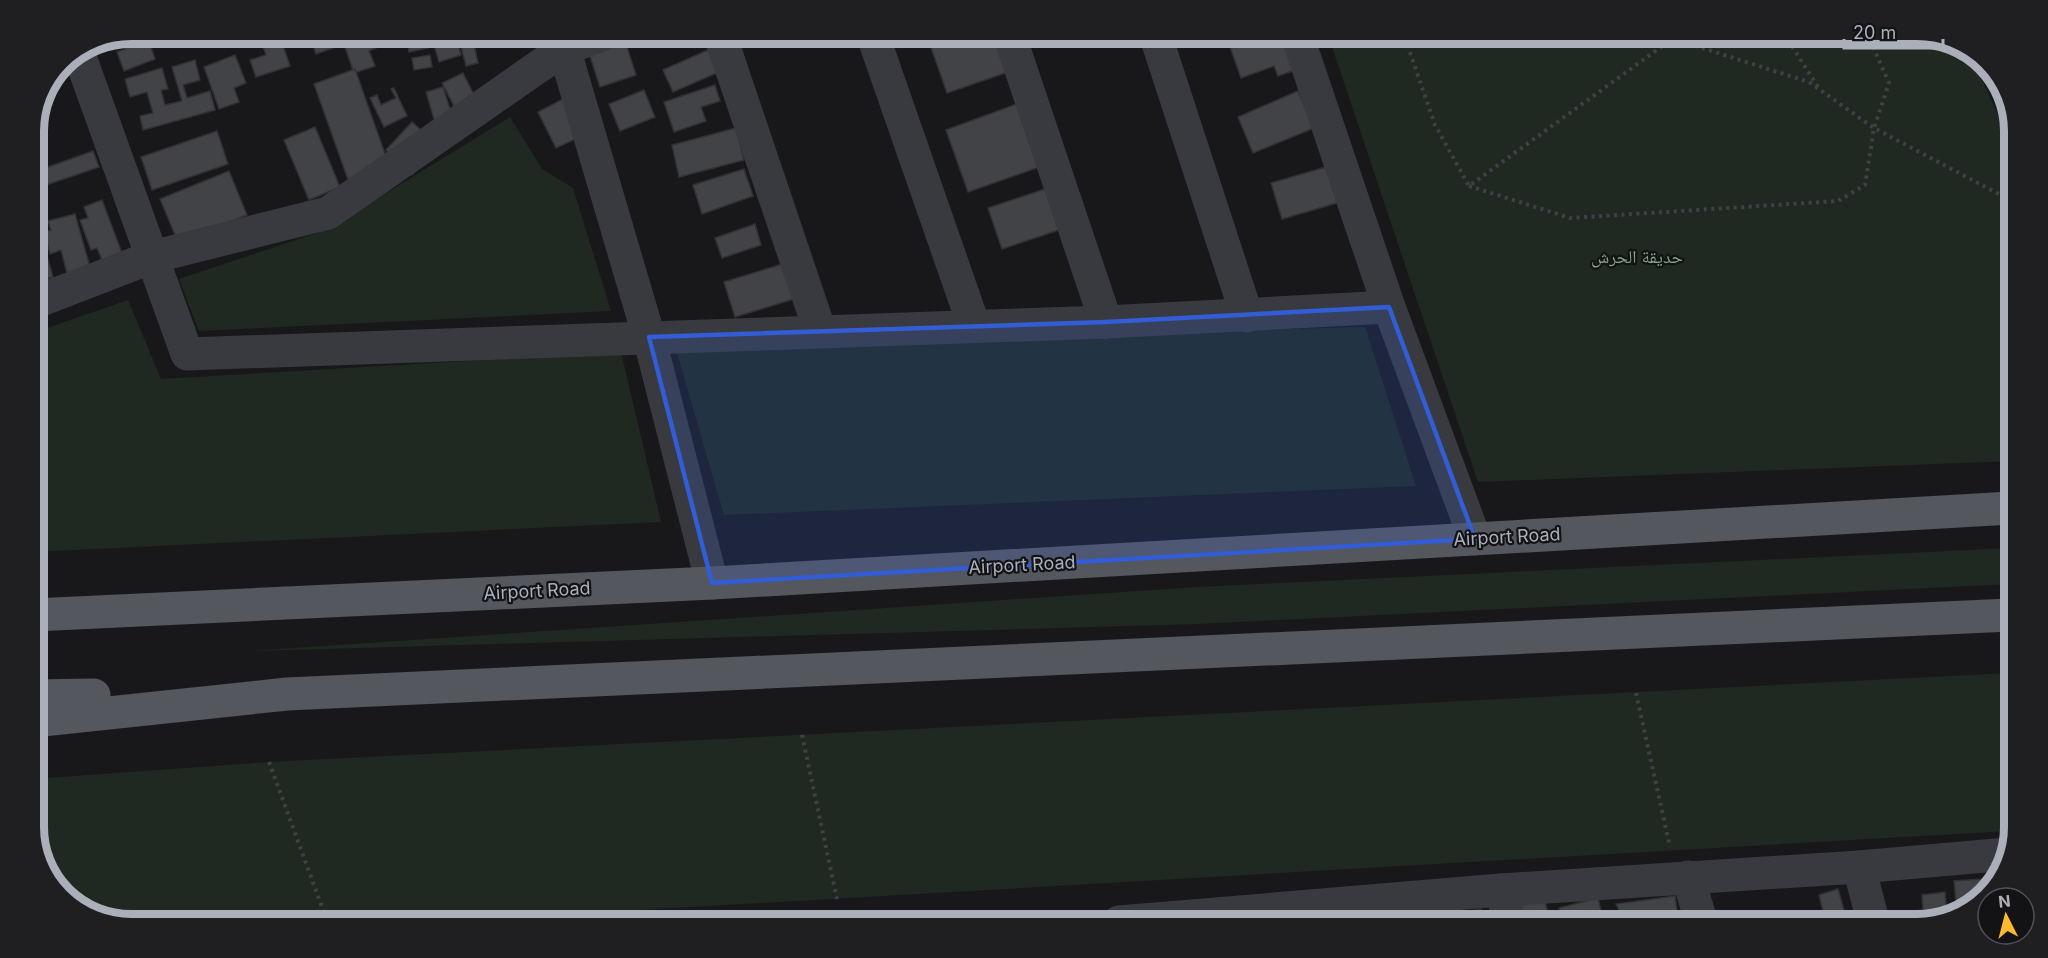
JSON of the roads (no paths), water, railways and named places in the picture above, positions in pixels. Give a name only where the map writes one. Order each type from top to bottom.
[{"type":"main road","name":"Airport Road","points":[[44,614],[712,583],[2004,508]]},
{"type":"main road","points":[[44,630],[291,603]]},
{"type":"main road","points":[[44,696],[287,694],[2004,615]]},
{"type":"main road","points":[[44,720],[287,694]]},
{"type":"street","points":[[44,299],[152,257],[328,213],[561,43]]},
{"type":"street","points":[[562,43],[649,337],[712,583]]},
{"type":"street","points":[[723,43],[820,332]]},
{"type":"street","points":[[875,43],[974,326]]},
{"type":"street","points":[[1012,43],[1106,322]]},
{"type":"street","points":[[1158,43],[1247,316]]},
{"type":"street","points":[[1300,43],[1389,307],[1475,539]]},
{"type":"street","points":[[81,59],[187,354],[1106,322],[1389,307]]},
{"type":"street","points":[[1297,914],[1501,890],[1679,864],[1859,867],[2000,855]]},
{"type":"street","points":[[1679,864],[1698,914]]},
{"type":"street","points":[[1859,867],[1871,914]]},
{"type":"street","points":[[1501,890],[1508,914]]},
{"type":"park label","name":"حديقة الحرش","points":[[1637,257]]}]
